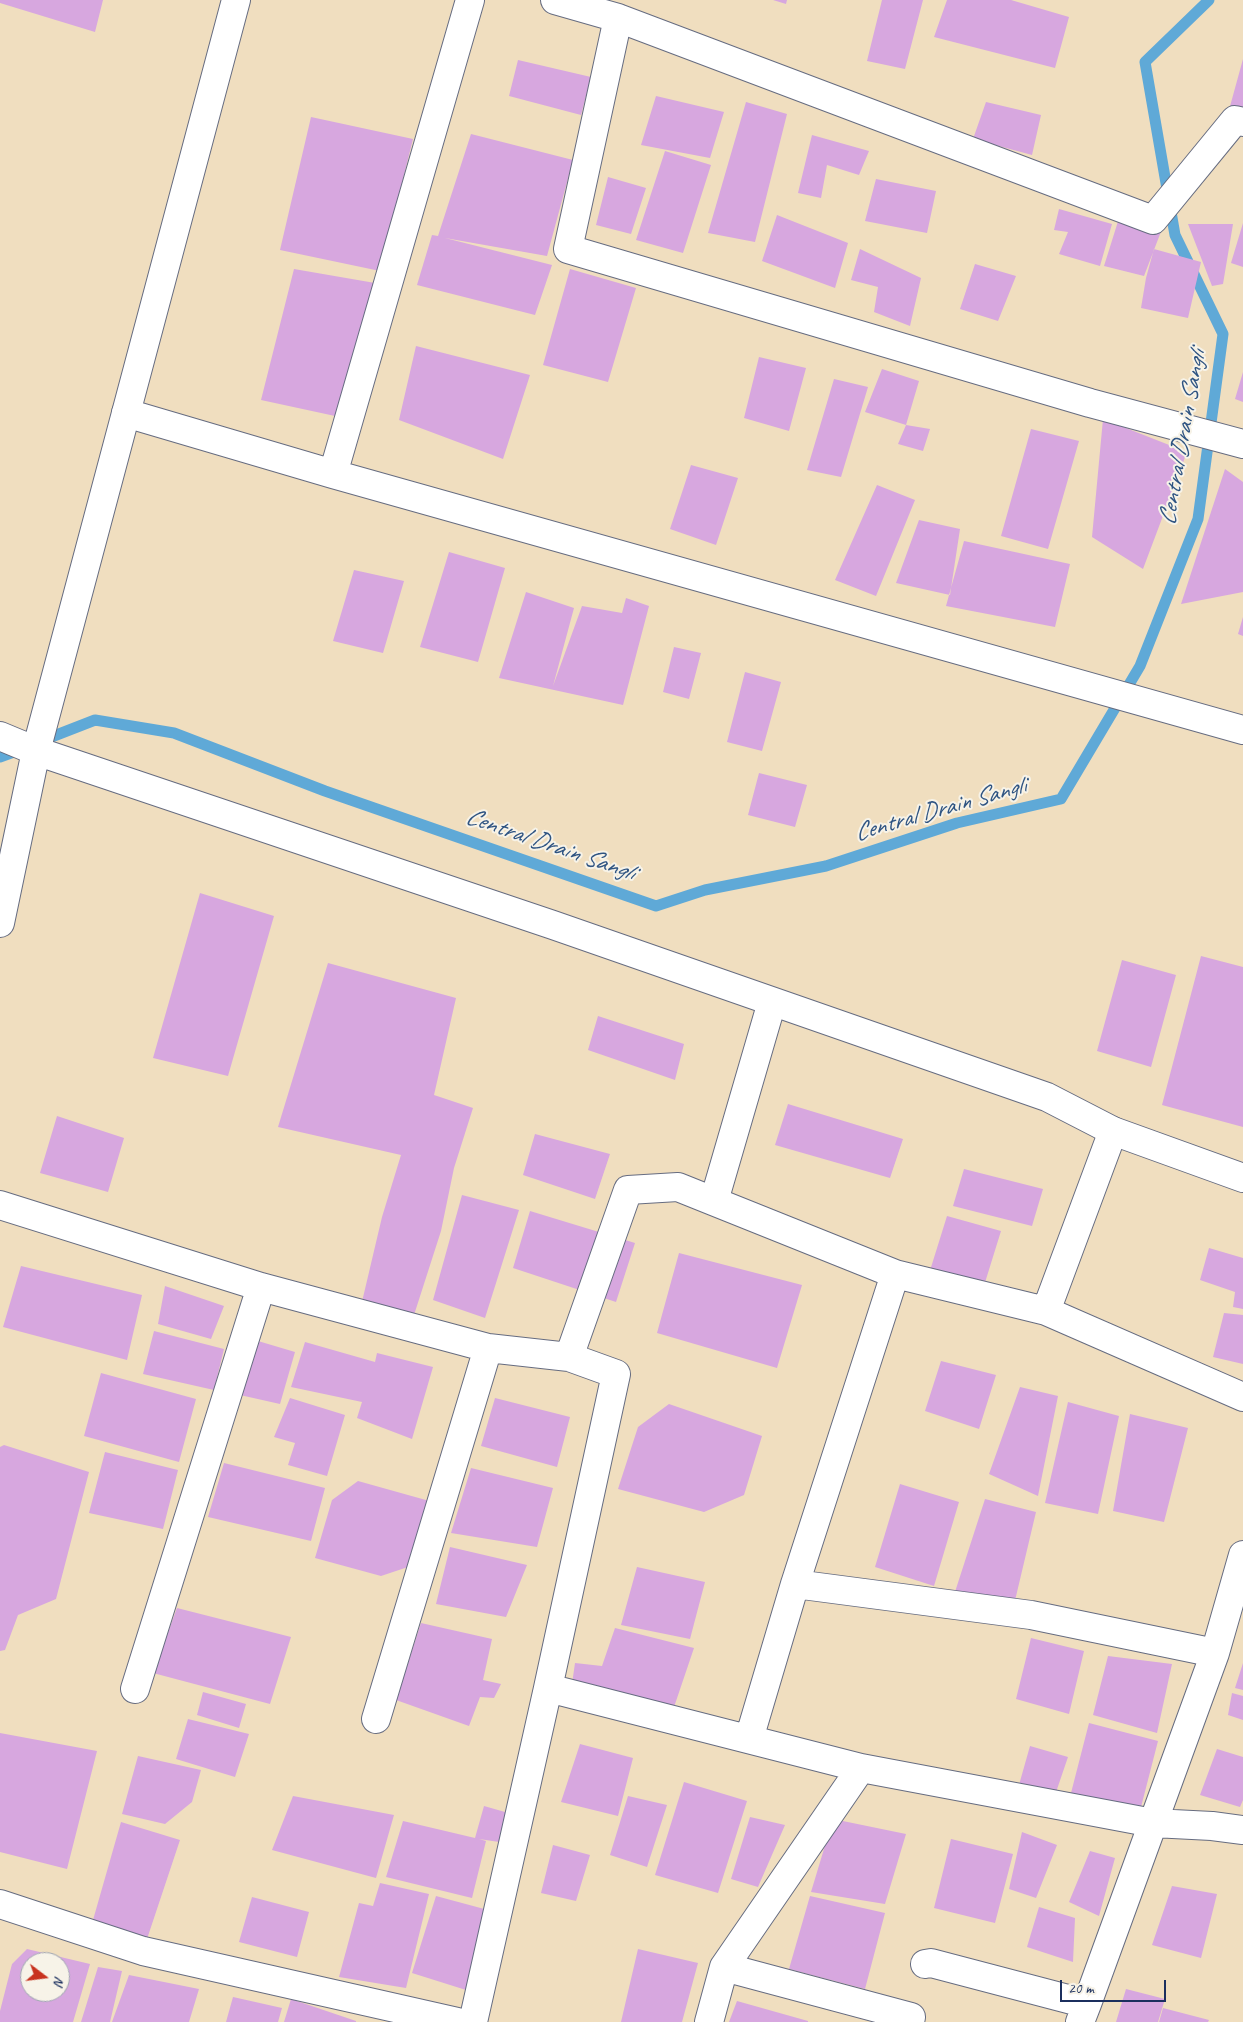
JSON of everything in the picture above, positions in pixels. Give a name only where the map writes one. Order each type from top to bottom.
[{"type":"street","points":[[0,923],[36,751],[236,0]]},
{"type":"street","points":[[333,474],[470,0]]},
{"type":"street","points":[[555,0],[618,18],[1153,220],[1235,120],[1243,122]]},
{"type":"street","points":[[618,18],[568,249],[1090,404],[1243,444]]},
{"type":"street","points":[[126,413],[333,474],[1243,730]]},
{"type":"street","points":[[0,736],[36,751],[544,922],[1047,1097],[1113,1131],[1243,1178]]},
{"type":"street","points":[[714,1201],[772,1002]]},
{"type":"street","points":[[1046,1311],[1113,1131]]},
{"type":"street","points":[[569,1357],[628,1190],[678,1187],[894,1274],[1046,1311],[1243,1397]]},
{"type":"street","points":[[0,1206],[261,1287],[488,1348],[569,1357],[616,1374],[473,2022]]},
{"type":"street","points":[[749,1739],[795,1584],[894,1274]]},
{"type":"street","points":[[135,1689],[261,1287]]},
{"type":"street","points":[[376,1719],[488,1348]]},
{"type":"street","points":[[925,1964],[931,1963],[1083,2013],[1215,1653],[1243,1555]]},
{"type":"street","points":[[795,1584],[1031,1615],[1215,1653]]},
{"type":"street","points":[[548,1688],[861,1768],[1153,1823],[1212,1826],[1243,1830]]},
{"type":"street","points":[[708,2022],[724,1967],[861,1768]]},
{"type":"street","points":[[0,1904],[143,1951],[457,2022]]},
{"type":"street","points":[[724,1967],[911,2018],[910,2022]]},
{"type":"building","points":[[0,0],[103,0],[95,32],[0,3]]},
{"type":"building","points":[[773,0],[787,0],[786,4]]},
{"type":"building","points":[[882,0],[923,0],[905,69],[867,61]]},
{"type":"building","points":[[947,0],[1011,0],[1069,17],[1055,68],[934,37]]},
{"type":"building","points":[[1243,59],[1243,113],[1229,110]]},
{"type":"building","points":[[518,60],[591,77],[581,115],[509,96]]},
{"type":"building","points":[[656,96],[724,112],[710,158],[641,145]]},
{"type":"building","points":[[746,102],[787,114],[755,242],[708,233]]},
{"type":"building","points":[[986,102],[1041,115],[1032,155],[973,139]]},
{"type":"building","points":[[311,117],[413,139],[380,271],[280,250]]},
{"type":"building","points":[[471,134],[573,160],[547,256],[445,238],[552,265],[535,315],[417,285],[432,235],[438,236]]},
{"type":"building","points":[[812,135],[869,151],[859,175],[827,165],[821,198],[798,193]]},
{"type":"building","points":[[665,151],[711,165],[683,253],[636,240]]},
{"type":"building","points":[[608,177],[646,188],[631,234],[596,225]]},
{"type":"building","points":[[876,179],[936,191],[927,233],[865,221]]},
{"type":"building","points":[[1059,209],[1112,224],[1100,266],[1059,254],[1068,232],[1054,230]]},
{"type":"building","points":[[777,215],[848,243],[835,288],[762,261]]},
{"type":"building","points":[[1120,215],[1162,229],[1144,276],[1104,266]]},
{"type":"building","points":[[1243,223],[1243,267],[1231,263]]},
{"type":"building","points":[[1188,224],[1233,224],[1223,284],[1212,286]]},
{"type":"building","points":[[860,249],[921,278],[910,326],[874,312],[878,287],[851,280]]},
{"type":"building","points":[[1154,249],[1201,262],[1188,318],[1141,308],[1146,278]]},
{"type":"building","points":[[975,264],[1016,276],[998,321],[960,309]]},
{"type":"building","points":[[294,269],[375,283],[335,416],[261,400]]},
{"type":"building","points":[[570,269],[636,288],[608,382],[543,365]]},
{"type":"building","points":[[416,346],[530,375],[503,459],[399,420]]},
{"type":"building","points":[[759,357],[806,368],[789,431],[744,418]]},
{"type":"building","points":[[882,369],[919,381],[906,425],[865,412]]},
{"type":"building","points":[[1243,372],[1243,402],[1235,399]]},
{"type":"building","points":[[834,379],[868,387],[841,477],[807,470]]},
{"type":"building","points":[[1103,419],[1187,452],[1143,569],[1092,537]]},
{"type":"building","points":[[906,425],[930,429],[923,451],[898,444]]},
{"type":"building","points":[[1031,429],[1079,441],[1048,549],[1001,536]]},
{"type":"building","points":[[691,465],[738,478],[716,545],[670,529]]},
{"type":"building","points":[[1225,469],[1243,482],[1243,592],[1181,604]]},
{"type":"building","points":[[877,485],[915,500],[876,596],[835,580]]},
{"type":"building","points":[[919,520],[960,529],[950,595],[896,583]]},
{"type":"building","points":[[964,541],[1070,564],[1055,627],[946,606]]},
{"type":"building","points":[[449,552],[505,568],[478,662],[420,647]]},
{"type":"building","points":[[354,570],[404,581],[383,653],[333,641]]},
{"type":"building","points":[[526,592],[574,608],[553,686],[582,606],[622,613],[626,598],[649,606],[623,705],[499,678]]},
{"type":"building","points":[[1243,617],[1243,636],[1238,634]]},
{"type":"building","points":[[674,647],[701,653],[689,699],[663,692]]},
{"type":"building","points":[[745,672],[781,682],[762,751],[727,742]]},
{"type":"building","points":[[759,773],[807,785],[795,827],[748,815]]},
{"type":"building","points":[[200,893],[274,916],[228,1076],[153,1058]]},
{"type":"building","points":[[1201,956],[1243,967],[1243,1127],[1162,1105]]},
{"type":"building","points":[[1122,960],[1176,975],[1151,1067],[1097,1051]]},
{"type":"building","points":[[328,963],[456,998],[434,1095],[473,1108],[454,1168],[441,1231],[414,1315],[361,1306],[382,1217],[401,1155],[278,1127]]},
{"type":"building","points":[[598,1016],[684,1044],[675,1080],[588,1050]]},
{"type":"building","points":[[788,1104],[903,1139],[890,1178],[775,1145]]},
{"type":"building","points":[[57,1116],[124,1138],[108,1192],[40,1173]]},
{"type":"building","points":[[535,1134],[610,1154],[595,1199],[523,1175]]},
{"type":"building","points":[[964,1169],[1043,1189],[1032,1226],[953,1206]]},
{"type":"building","points":[[462,1195],[519,1210],[485,1318],[433,1300]]},
{"type":"building","points":[[530,1211],[635,1243],[616,1302],[513,1268]]},
{"type":"building","points":[[947,1216],[1001,1231],[983,1289],[928,1277]]},
{"type":"building","points":[[1209,1248],[1243,1258],[1243,1309],[1233,1307],[1235,1292],[1200,1280]]},
{"type":"building","points":[[679,1253],[802,1285],[777,1368],[657,1333]]},
{"type":"building","points":[[21,1266],[142,1295],[127,1360],[3,1327]]},
{"type":"building","points":[[165,1286],[224,1306],[211,1339],[158,1324]]},
{"type":"building","points":[[1224,1313],[1243,1315],[1243,1364],[1213,1357]]},
{"type":"building","points":[[154,1331],[224,1349],[214,1390],[143,1374]]},
{"type":"building","points":[[258,1341],[295,1352],[280,1404],[240,1395]]},
{"type":"building","points":[[305,1342],[375,1362],[377,1353],[433,1367],[412,1439],[357,1418],[362,1402],[291,1387]]},
{"type":"building","points":[[941,1361],[996,1375],[979,1429],[925,1411]]},
{"type":"building","points":[[101,1373],[196,1399],[179,1462],[84,1436]]},
{"type":"building","points":[[1020,1387],[1058,1396],[1038,1496],[989,1474]]},
{"type":"building","points":[[290,1398],[345,1415],[327,1476],[288,1465],[295,1443],[274,1437]]},
{"type":"building","points":[[495,1398],[570,1417],[557,1467],[481,1446]]},
{"type":"building","points":[[1068,1402],[1119,1416],[1098,1514],[1045,1503]]},
{"type":"building","points":[[669,1404],[762,1436],[744,1495],[704,1512],[618,1489],[638,1427]]},
{"type":"building","points":[[1130,1414],[1188,1428],[1164,1522],[1113,1511]]},
{"type":"building","points":[[4,1445],[89,1472],[56,1599],[18,1615],[5,1650],[0,1651],[0,1447]]},
{"type":"building","points":[[105,1452],[178,1470],[163,1529],[89,1513]]},
{"type":"building","points":[[224,1463],[325,1488],[311,1541],[208,1517]]},
{"type":"building","points":[[471,1468],[553,1488],[537,1547],[451,1533]]},
{"type":"building","points":[[358,1481],[433,1502],[414,1565],[381,1576],[315,1558],[332,1500]]},
{"type":"building","points":[[900,1484],[959,1502],[934,1586],[875,1567]]},
{"type":"building","points":[[985,1499],[1036,1512],[1013,1609],[954,1595]]},
{"type":"building","points":[[450,1547],[527,1565],[506,1617],[436,1604]]},
{"type":"building","points":[[637,1567],[705,1582],[690,1639],[621,1625]]},
{"type":"building","points":[[177,1608],[291,1637],[270,1704],[153,1673]]},
{"type":"building","points":[[421,1623],[492,1639],[483,1680],[501,1684],[494,1698],[480,1697],[469,1726],[396,1700]]},
{"type":"building","points":[[615,1628],[694,1648],[673,1710],[572,1684],[575,1663],[602,1666]]},
{"type":"building","points":[[1031,1638],[1084,1651],[1069,1714],[1016,1699]]},
{"type":"building","points":[[1108,1656],[1172,1664],[1157,1733],[1093,1715]]},
{"type":"building","points":[[1243,1663],[1243,1690],[1235,1688]]},
{"type":"building","points":[[203,1692],[246,1704],[239,1728],[197,1715]]},
{"type":"building","points":[[1232,1693],[1243,1696],[1243,1720],[1228,1715]]},
{"type":"building","points":[[188,1719],[249,1734],[235,1777],[176,1759]]},
{"type":"building","points":[[1089,1723],[1158,1741],[1140,1811],[1071,1793]]},
{"type":"building","points":[[0,1733],[97,1751],[67,1869],[0,1852]]},
{"type":"building","points":[[580,1744],[633,1758],[618,1816],[561,1802]]},
{"type":"building","points":[[1030,1746],[1068,1757],[1053,1801],[1017,1792]]},
{"type":"building","points":[[1217,1749],[1243,1757],[1243,1800],[1240,1807],[1200,1795]]},
{"type":"building","points":[[138,1756],[201,1770],[192,1802],[165,1824],[122,1814]]},
{"type":"building","points":[[684,1782],[747,1801],[718,1893],[655,1875]]},
{"type":"building","points":[[293,1796],[394,1815],[376,1878],[272,1850]]},
{"type":"building","points":[[628,1796],[667,1805],[647,1867],[610,1855]]},
{"type":"building","points":[[484,1806],[512,1814],[506,1843],[479,1839],[486,1841],[472,1898],[386,1877],[403,1821],[475,1838]]},
{"type":"building","points":[[750,1817],[785,1825],[758,1887],[731,1879]]},
{"type":"building","points":[[833,1819],[906,1834],[885,1904],[811,1892]]},
{"type":"building","points":[[121,1822],[180,1840],[143,1951],[89,1934]]},
{"type":"building","points":[[1022,1832],[1057,1845],[1036,1898],[1009,1889]]},
{"type":"building","points":[[951,1839],[1013,1854],[995,1923],[934,1908]]},
{"type":"building","points":[[553,1845],[590,1855],[576,1901],[541,1893]]},
{"type":"building","points":[[1090,1851],[1115,1858],[1099,1916],[1069,1902]]},
{"type":"building","points":[[380,1883],[429,1894],[406,1988],[339,1977],[359,1903],[373,1906]]},
{"type":"building","points":[[1172,1886],[1217,1894],[1201,1958],[1152,1945]]},
{"type":"building","points":[[436,1896],[488,1910],[466,1990],[412,1973]]},
{"type":"building","points":[[810,1896],[885,1913],[865,1989],[789,1969]]},
{"type":"building","points":[[252,1897],[309,1912],[297,1957],[239,1942]]},
{"type":"building","points":[[1039,1907],[1075,1918],[1073,1962],[1027,1947]]},
{"type":"building","points":[[27,1949],[40,1952],[24,1952]]},
{"type":"building","points":[[638,1949],[698,1963],[682,2022],[621,2022]]},
{"type":"building","points":[[20,1956],[20,2002],[70,2002],[70,1959],[90,1964],[73,2022],[0,2022],[0,2011],[12,1964]]},
{"type":"building","points":[[98,1967],[122,1971],[110,2022],[81,2022]]},
{"type":"building","points":[[129,1975],[199,1989],[189,2022],[112,2022]]},
{"type":"building","points":[[1126,1989],[1165,1999],[1158,2022],[1116,2022]]},
{"type":"building","points":[[233,1997],[282,2008],[278,2022],[226,2022]]},
{"type":"building","points":[[291,1999],[356,2021],[356,2022],[284,2022]]},
{"type":"building","points":[[737,2001],[808,2021],[808,2022],[729,2022]]},
{"type":"building","points":[[1163,2008],[1209,2020],[1208,2022],[1159,2022]]},
{"type":"waterway","name":"Central Drain Sangli","points":[[41,741],[95,720],[174,733],[325,791],[656,906],[705,890],[826,866],[957,823],[1061,799],[1140,666],[1198,519],[1223,334],[1175,235],[1145,62],[1209,0]]},
{"type":"waterway","name":"Central Drain Sangli","points":[[0,757],[22,749]]}]
